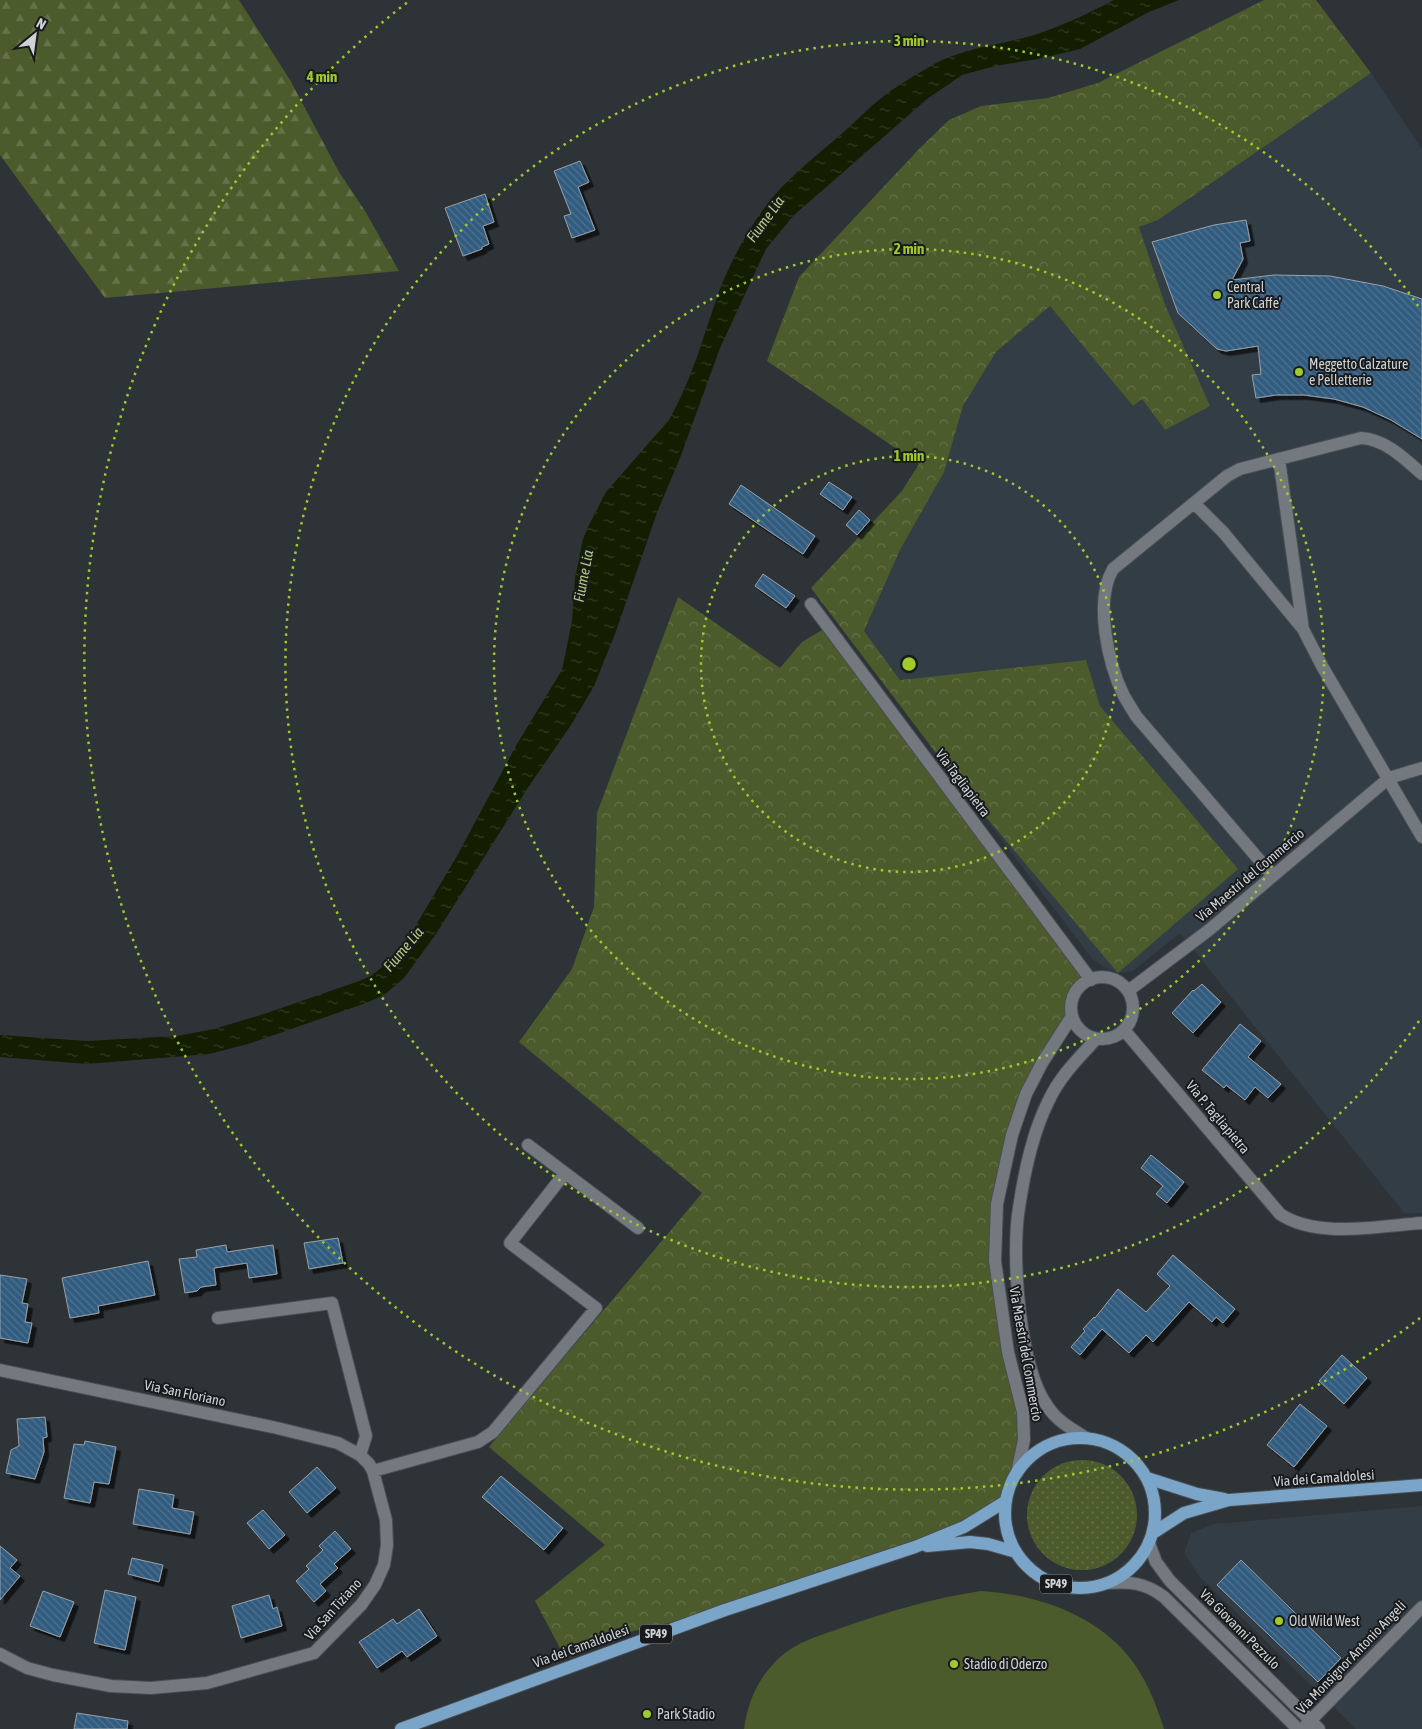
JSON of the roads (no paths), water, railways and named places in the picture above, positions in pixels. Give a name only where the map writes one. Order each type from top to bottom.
[{"type":"main road","name":"SP49","points":[[1086,1438],[1104,1442],[1122,1450],[1136,1463],[1147,1478],[1154,1496],[1156,1515],[1151,1538],[1146,1550],[1135,1565],[1117,1579],[1096,1587],[1072,1588],[1050,1582],[1031,1570],[1016,1552],[1008,1536],[1005,1519],[1006,1501],[1017,1473],[1030,1458],[1046,1446],[1066,1440],[1086,1438]]},
{"type":"main road","name":"Via dei Camaldolesi","points":[[1147,1478],[1197,1494],[1229,1500]]},
{"type":"main road","name":"Via dei Camaldolesi","points":[[1151,1538],[1184,1513],[1229,1500],[1422,1485]]},
{"type":"main road","name":"Via dei Camaldolesi","points":[[401,1729],[716,1613],[915,1547],[964,1526],[1006,1501]]},
{"type":"main road","name":"Via dei Camaldolesi","points":[[915,1547],[970,1542],[988,1544],[1016,1552]]},
{"type":"street","points":[[1273,876],[1136,716],[1124,697],[1108,645],[1105,597],[1108,578],[1113,569],[1227,476],[1240,469],[1361,438],[1369,438],[1385,445],[1422,474]]},
{"type":"street","points":[[1279,459],[1303,629]]},
{"type":"street","points":[[1194,503],[1223,532],[1303,629],[1322,666],[1422,837]]},
{"type":"street","name":"Via Tagliapietra","points":[[811,604],[1091,980]]},
{"type":"street","points":[[1389,778],[1422,768]]},
{"type":"street","name":"Via Maestri del Commercio","points":[[1128,991],[1209,930],[1389,778]]},
{"type":"street","points":[[1101,977],[1121,984],[1128,991],[1133,1007],[1132,1016],[1124,1030],[1116,1036],[1096,1039],[1081,1031],[1075,1024],[1071,1008],[1076,991],[1081,985],[1101,977]]},
{"type":"street","name":"Via Maestri del Commercio","points":[[1017,1473],[1024,1440],[1023,1412],[1008,1352],[995,1261],[997,1204],[1012,1135],[1026,1094],[1042,1063],[1072,1016]]},
{"type":"street","name":"Via P. Tagliapietra","points":[[1124,1030],[1280,1214],[1290,1221],[1304,1225],[1343,1229],[1422,1223]]},
{"type":"street","name":"Via Maestri del Commercio","points":[[1086,1438],[1063,1423],[1048,1408],[1036,1387],[1024,1342],[1016,1264],[1018,1209],[1034,1139],[1048,1102],[1063,1076],[1096,1039]]},
{"type":"street","points":[[528,1144],[638,1228]]},
{"type":"street","points":[[373,1471],[478,1442],[487,1437],[596,1308],[510,1243],[565,1173]]},
{"type":"street","points":[[218,1318],[332,1302],[366,1436],[360,1455]]},
{"type":"street","name":"Via San Floriano","points":[[0,1370],[277,1428],[338,1443],[360,1455]]},
{"type":"street","name":"Via San Tiziano","points":[[0,1654],[27,1668],[53,1675],[111,1686],[151,1688],[207,1683],[314,1653],[361,1605],[376,1585],[384,1565],[388,1545],[386,1520],[373,1471],[370,1464],[360,1455]]},
{"type":"street","name":"Via Giovanni Pezzulo","points":[[1151,1538],[1156,1562],[1170,1581],[1311,1726]]},
{"type":"street","points":[[1106,1583],[1126,1582],[1141,1584],[1154,1589],[1298,1729]]},
{"type":"street","name":"Via Monsignor Antonio Angeli","points":[[1311,1726],[1422,1607]]},
{"type":"water","name":"Fiume Lia","points":[[1114,0],[1179,0],[1149,12],[1080,49],[1038,59],[995,66],[962,75],[927,99],[793,216],[766,249],[720,348],[680,458],[658,510],[615,634],[594,686],[571,725],[527,789],[436,934],[404,978],[384,995],[366,1003],[248,1044],[209,1054],[87,1064],[0,1057],[0,1035],[87,1041],[177,1036],[214,1029],[359,981],[371,976],[392,958],[409,937],[457,856],[517,744],[562,670],[572,621],[575,578],[583,539],[589,525],[606,492],[669,420],[692,370],[724,279],[735,255],[764,209],[788,181],[871,106],[914,76],[947,58],[971,50],[1031,36],[1073,20]]},
{"type":"place","name":"Central Park Caffe'","points":[[1217,295]]},
{"type":"place","name":"Meggetto Calzature e Pelletterie","points":[[1299,372]]},
{"type":"place","name":"Old Wild West","points":[[1279,1621]]},
{"type":"place","name":"Stadio di Oderzo","points":[[954,1664]]},
{"type":"place","name":"Park Stadio","points":[[647,1714]]}]
